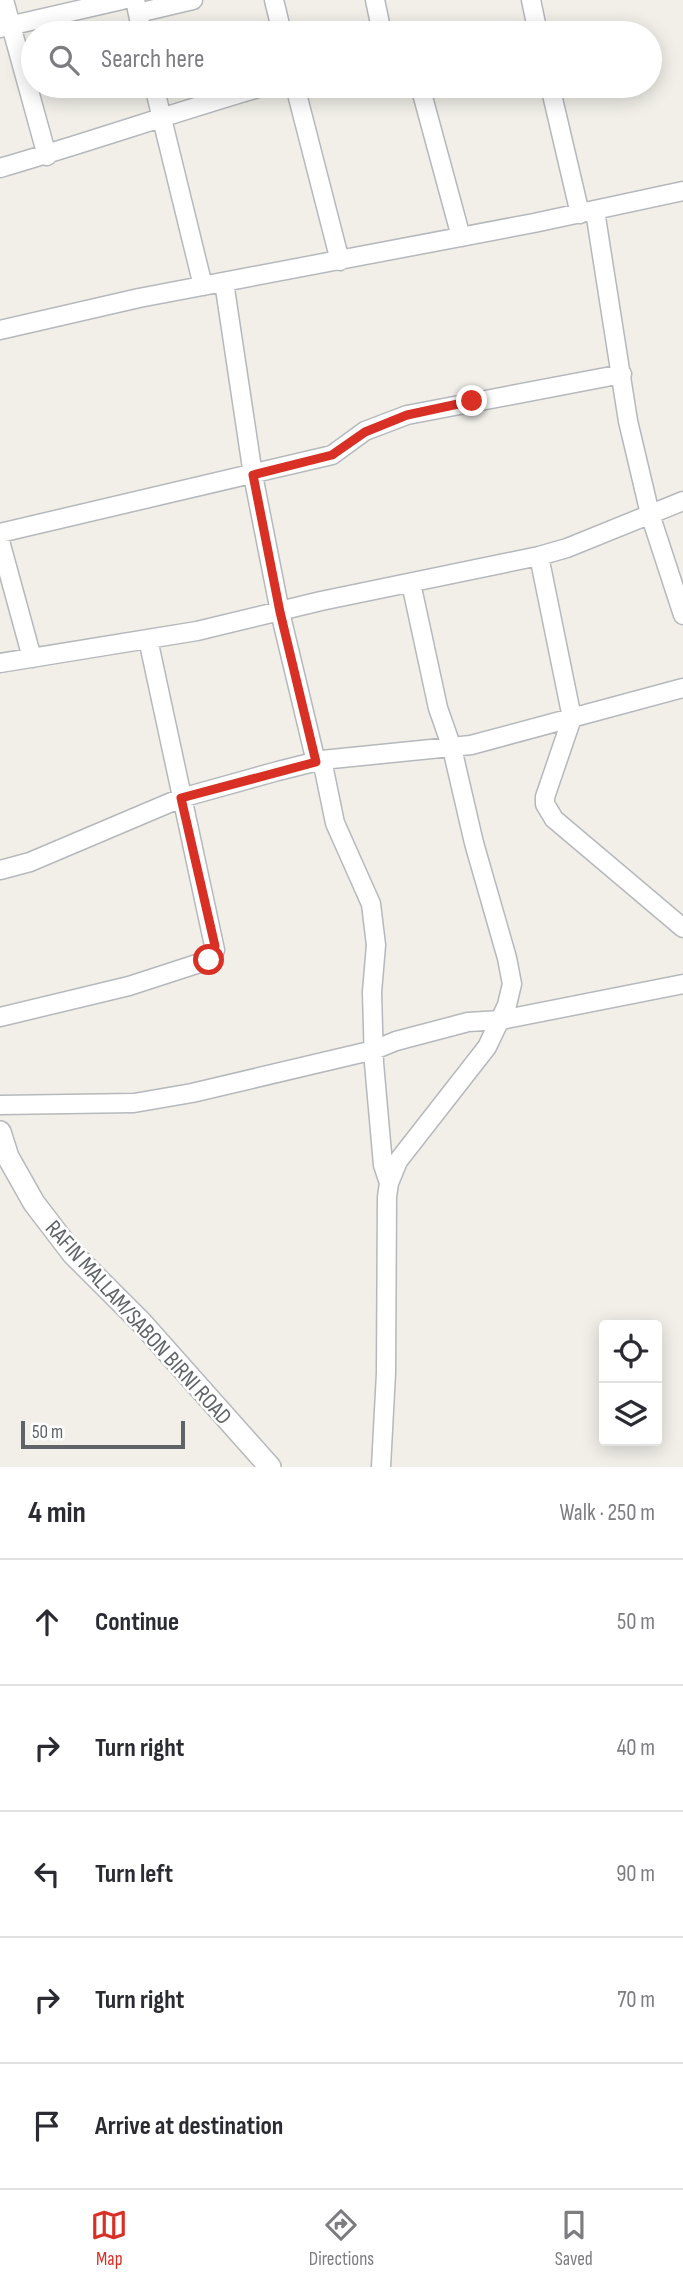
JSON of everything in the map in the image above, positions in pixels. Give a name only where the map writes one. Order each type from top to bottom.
[{"type":"street","points":[[4,0],[5,26],[21,76]]},
{"type":"street","points":[[28,21],[122,0]]},
{"type":"street","points":[[137,6],[193,0]]},
{"type":"street","points":[[274,0],[279,21]]},
{"type":"street","points":[[375,0],[379,21]]},
{"type":"street","points":[[531,0],[536,21]]},
{"type":"street","points":[[28,98],[47,156]]},
{"type":"street","points":[[157,98],[203,286]]},
{"type":"street","points":[[0,169],[225,98]]},
{"type":"street","points":[[299,98],[340,261]]},
{"type":"street","points":[[423,98],[461,237]]},
{"type":"street","points":[[554,98],[587,212],[622,374],[628,421],[650,514],[683,615]]},
{"type":"street","points":[[0,330],[126,300],[340,261],[683,191]]},
{"type":"street","points":[[223,282],[253,475],[280,612],[335,823],[371,904],[376,945],[372,992],[374,1050],[383,1165],[389,1183]]},
{"type":"street","points":[[0,533],[332,455],[365,432],[407,415],[622,374]]},
{"type":"street","points":[[0,663],[197,631],[539,556],[567,548],[683,501]]},
{"type":"street","points":[[0,541],[32,658]]},
{"type":"street","points":[[539,556],[572,718],[545,804],[554,819],[683,928]]},
{"type":"street","points":[[381,1467],[386,1373],[385,1289],[389,1183],[398,1161],[488,1047],[501,1020],[512,984],[452,748],[438,708],[411,583]]},
{"type":"street","points":[[0,1017],[129,986],[209,960],[215,946],[148,639]]},
{"type":"street","points":[[0,870],[30,862],[181,798],[319,761],[452,748],[484,742],[683,688]]},
{"type":"street","points":[[0,1105],[134,1103],[192,1093],[374,1050],[396,1041],[468,1022],[501,1020],[683,984]]},
{"type":"street","name":"RAFIN MALLAM/SABON BIRNI ROAD","points":[[1,1137],[8,1157],[34,1203],[73,1254],[141,1322],[270,1467]]},
{"type":"route","points":[[209,960],[215,946],[181,798],[316,762],[280,612],[253,475],[332,455],[365,432],[407,415],[472,401]]}]
